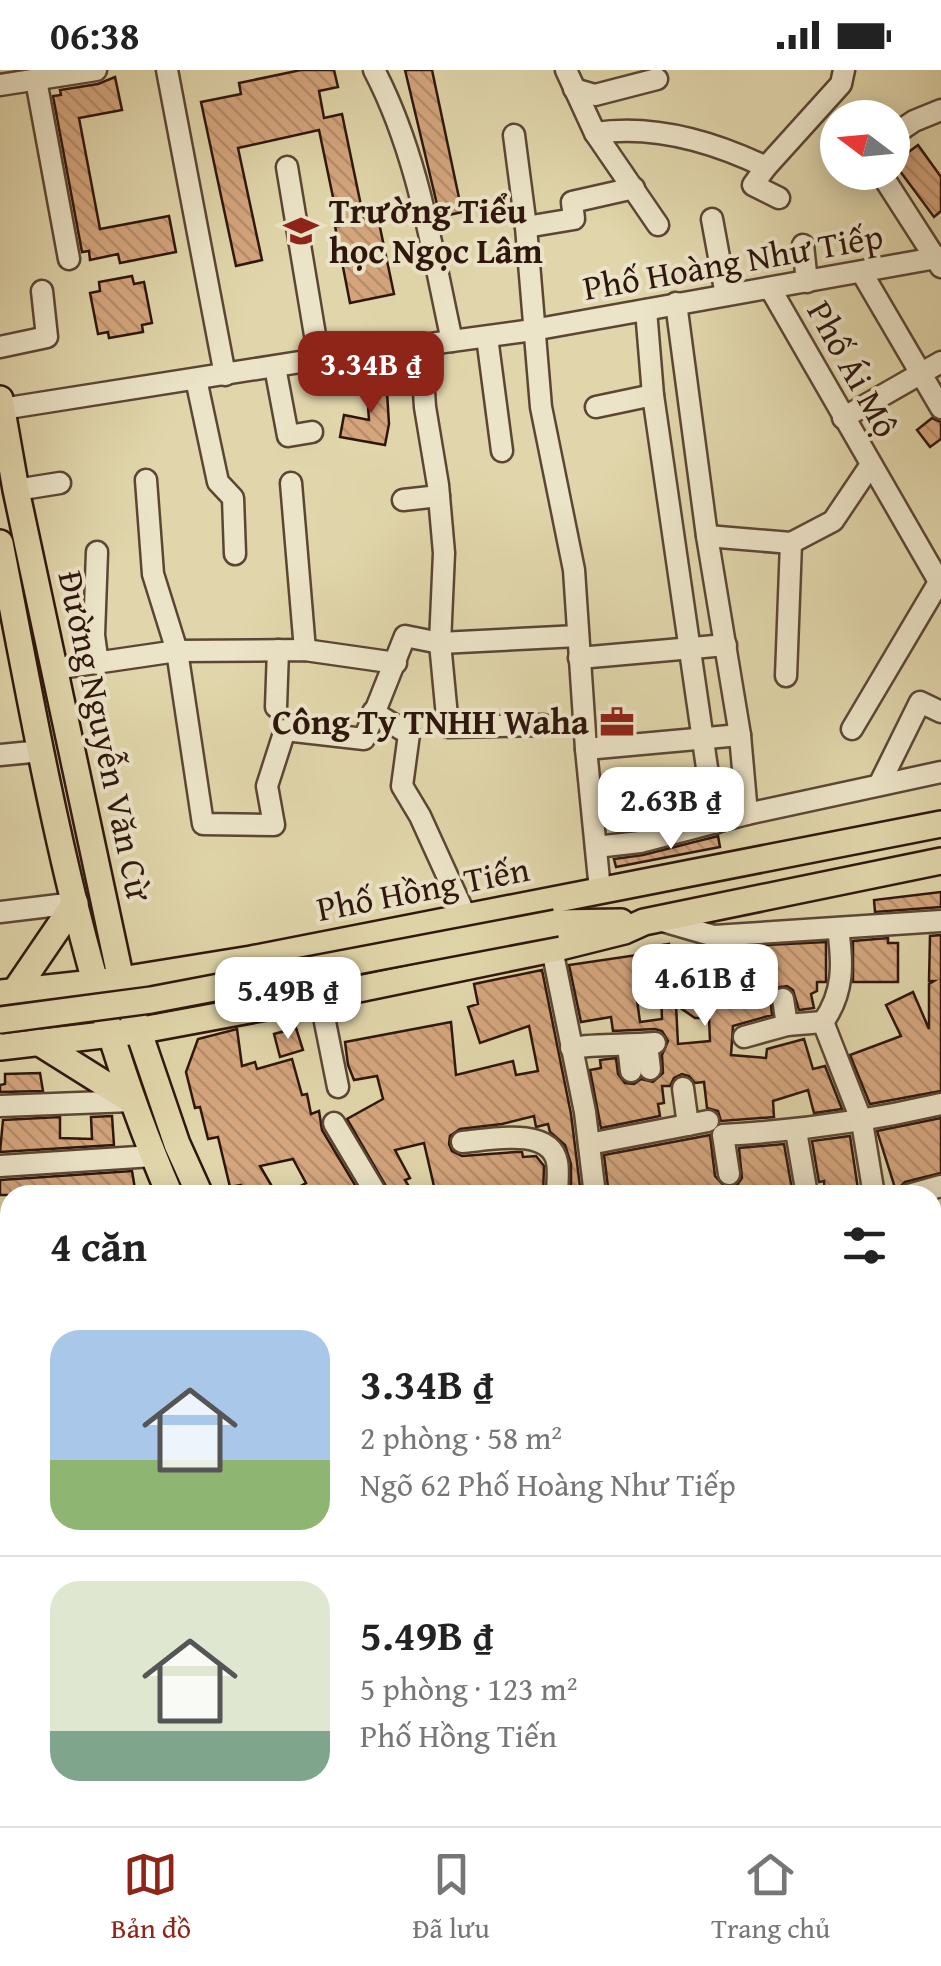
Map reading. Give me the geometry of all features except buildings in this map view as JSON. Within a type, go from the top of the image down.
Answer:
[{"type":"main road","name":"Đường Nguyễn Văn Cừ","points":[[1,404],[16,490],[122,980],[177,1144],[195,1185]]},
{"type":"main road","name":"Đường Nguyễn Văn Cừ","points":[[1,551],[94,982],[132,1101],[166,1185]]},
{"type":"main road","name":"Phố Hồng Tiến","points":[[8,992],[122,980],[250,959],[941,824]]},
{"type":"main road","points":[[0,1047],[137,1031],[320,997],[552,949],[652,921],[941,861]]},
{"type":"main road","points":[[556,922],[637,883]]},
{"type":"main road","points":[[8,992],[76,904]]},
{"type":"main road","points":[[0,1020],[151,1000],[556,922],[652,921]]},
{"type":"main road","points":[[38,1042],[132,1101]]},
{"type":"street","points":[[0,85],[96,70]]},
{"type":"street","points":[[168,70],[225,375]]},
{"type":"street","points":[[374,70],[392,103],[418,182],[452,342]]},
{"type":"street","points":[[778,198],[752,185],[841,84],[844,70]]},
{"type":"street","points":[[570,80],[595,96],[657,79]]},
{"type":"street","points":[[36,80],[69,258]]},
{"type":"street","points":[[570,80],[596,134],[658,224]]},
{"type":"street","points":[[910,129],[938,117]]},
{"type":"street","points":[[596,134],[617,130],[704,140],[766,167]]},
{"type":"street","points":[[514,134],[541,407],[574,570],[578,658],[600,890]]},
{"type":"street","points":[[287,167],[319,359]]},
{"type":"street","points":[[526,227],[574,219],[572,202],[634,188]]},
{"type":"street","points":[[892,190],[938,261]]},
{"type":"street","points":[[712,219],[726,295]]},
{"type":"street","points":[[803,245],[808,282]]},
{"type":"street","name":"Phố Hoàng Như Tiếp","points":[[1,404],[533,330],[938,261]]},
{"type":"street","points":[[862,273],[941,408]]},
{"type":"street","name":"Phố Ái Mộ","points":[[770,288],[870,466],[938,575]]},
{"type":"street","points":[[0,347],[47,337],[42,291]]},
{"type":"street","points":[[676,303],[707,536],[740,735],[747,814]]},
{"type":"street","points":[[646,310],[653,394],[714,824]]},
{"type":"street","points":[[487,337],[502,451]]},
{"type":"street","points":[[420,346],[444,553],[440,643],[448,727],[543,725]]},
{"type":"street","points":[[843,418],[941,362]]},
{"type":"street","points":[[275,366],[288,436],[312,432]]},
{"type":"street","points":[[196,379],[218,482],[232,498],[236,554]]},
{"type":"street","points":[[596,407],[653,394]]},
{"type":"street","points":[[707,536],[791,543],[833,521],[870,466]]},
{"type":"street","points":[[146,480],[152,574],[177,651],[203,824],[274,825],[267,786],[286,730],[364,739],[405,636],[440,643],[578,636]]},
{"type":"street","points":[[16,490],[60,483]]},
{"type":"street","points":[[291,483],[304,650]]},
{"type":"street","points":[[403,500],[439,496]]},
{"type":"street","points":[[786,676],[791,543]]},
{"type":"street","points":[[97,552],[94,636],[98,664]]},
{"type":"street","points":[[852,729],[938,575]]},
{"type":"street","points":[[578,658],[726,645]]},
{"type":"street","points":[[276,707],[278,650]]},
{"type":"street","points":[[54,669],[177,651],[304,650],[396,664]]},
{"type":"street","points":[[879,786],[920,702],[941,712]]},
{"type":"street","points":[[373,712],[409,734],[402,786],[420,816],[466,917]]},
{"type":"street","points":[[586,748],[740,735]]},
{"type":"street","points":[[0,755],[42,750]]},
{"type":"street","points":[[596,846],[640,842],[747,814],[941,772]]},
{"type":"street","points":[[0,912],[76,904]]},
{"type":"street","points":[[652,921],[714,936],[941,921]]},
{"type":"street","points":[[744,1037],[823,1022],[842,980],[838,929]]},
{"type":"street","points":[[552,949],[594,1185]]},
{"type":"street","points":[[320,997],[338,1087]]},
{"type":"street","points":[[784,999],[784,1032]]},
{"type":"street","points":[[823,1022],[862,1122],[872,1185]]},
{"type":"street","points":[[571,1048],[603,1042],[644,1044],[641,1070]]},
{"type":"street","points":[[590,1153],[698,1123],[682,1088]]},
{"type":"street","points":[[0,1106],[132,1101]]},
{"type":"street","points":[[729,1174],[724,1135],[862,1122],[941,1104]]},
{"type":"street","points":[[334,1123],[371,1185]]},
{"type":"street","points":[[796,1131],[806,1185]]},
{"type":"street","points":[[462,1142],[528,1137],[552,1151],[557,1160],[557,1185]]},
{"type":"street","points":[[0,1166],[153,1156]]},
{"type":"place","name":"Trường Tiểu học Ngọc Lâm","points":[[301,231]]},
{"type":"place","name":"Công Ty TNHH Waha","points":[[617,722]]}]
